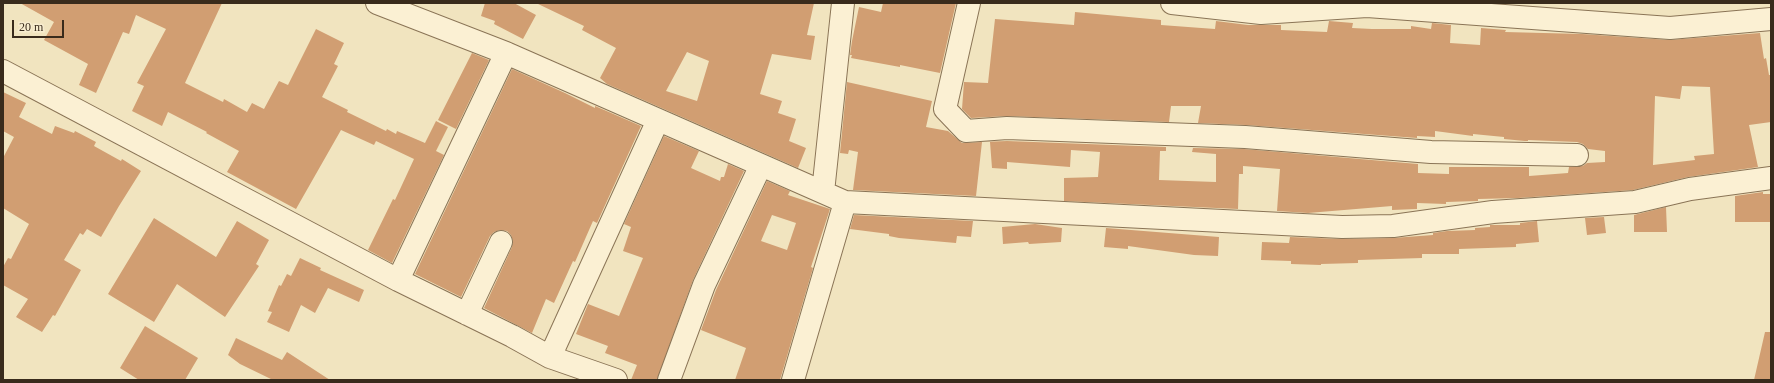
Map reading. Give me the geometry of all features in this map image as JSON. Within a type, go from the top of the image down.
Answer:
[{"type":"street","points":[[377,3],[506,53],[845,202],[1342,227],[1393,226],[1494,212],[1635,202],[1690,189],[1771,178]]},
{"type":"street","points":[[822,192],[843,3]]},
{"type":"street","points":[[969,3],[945,109],[966,131],[1007,128],[1245,137],[1431,152],[1577,155]]},
{"type":"street","points":[[1172,3],[1253,7],[1261,13],[1367,6],[1670,28],[1771,19]]},
{"type":"street","points":[[398,280],[506,53]]},
{"type":"street","points":[[3,71],[398,280],[512,336],[550,357],[616,380]]},
{"type":"street","points":[[550,357],[658,120]]},
{"type":"street","points":[[669,380],[704,285],[761,165]]},
{"type":"street","points":[[793,380],[845,202]]},
{"type":"street","points":[[467,314],[502,242]]},
{"type":"building","points":[[20,3],[222,3],[185,83],[223,102],[224,99],[247,112],[252,103],[264,109],[279,81],[288,85],[316,29],[344,43],[334,64],[338,66],[322,97],[348,110],[347,112],[386,131],[387,129],[396,134],[397,131],[425,143],[436,121],[448,127],[436,151],[444,155],[392,263],[368,250],[393,199],[395,200],[414,159],[376,141],[374,145],[341,130],[296,209],[227,172],[239,151],[206,133],[207,132],[168,112],[162,126],[132,111],[144,86],[137,83],[166,29],[136,15],[129,34],[123,32],[96,93],[79,85],[88,64],[44,40],[54,22]]},
{"type":"building","points":[[485,3],[514,3],[536,15],[523,39],[494,24],[495,21],[481,16]]},
{"type":"building","points":[[536,3],[814,3],[807,35],[815,36],[811,60],[772,54],[760,94],[782,101],[778,113],[796,119],[789,141],[806,148],[798,168],[607,84],[600,78],[616,48],[582,30],[584,26]],"holes":[[[687,52],[709,61],[697,101],[666,91]]]},
{"type":"building","points":[[883,3],[956,3],[940,73],[900,65],[900,67],[851,58],[852,41],[859,7],[881,12]]},
{"type":"building","points":[[1075,12],[1161,20],[1161,25],[1215,29],[1216,21],[1248,25],[1281,25],[1281,30],[1327,32],[1329,21],[1353,23],[1352,28],[1372,29],[1411,29],[1411,26],[1431,29],[1432,23],[1451,25],[1450,43],[1480,45],[1481,28],[1506,30],[1505,32],[1582,34],[1669,40],[1760,33],[1764,59],[1766,58],[1769,75],[1771,75],[1771,122],[1749,125],[1758,167],[1688,177],[1633,190],[1518,198],[1478,199],[1478,201],[1446,202],[1446,204],[1417,203],[1417,209],[1392,210],[1392,206],[1308,213],[1277,211],[1280,169],[1243,166],[1243,174],[1239,174],[1238,209],[1064,201],[1064,178],[1098,177],[1100,152],[1071,150],[1070,167],[1007,162],[1007,169],[992,168],[990,142],[982,142],[1007,141],[1166,147],[1166,151],[1160,151],[1159,180],[1216,182],[1216,154],[1192,152],[1193,148],[1244,149],[1418,164],[1418,173],[1449,174],[1449,167],[1529,167],[1529,176],[1568,173],[1569,167],[1583,166],[1587,163],[1605,162],[1605,151],[1588,149],[1583,144],[1577,142],[1525,141],[1504,139],[1504,137],[1473,134],[1473,136],[1435,131],[1435,137],[1417,136],[1417,138],[1246,125],[1198,123],[1201,106],[1171,106],[1169,122],[1007,116],[971,118],[962,109],[964,82],[988,83],[995,19],[1074,25]],"holes":[[[1682,86],[1710,87],[1714,154],[1694,156],[1695,160],[1653,165],[1655,96],[1680,99]]]},
{"type":"building","points":[[472,53],[489,60],[456,129],[438,120]]},
{"type":"building","points":[[512,69],[595,108],[595,106],[641,126],[597,223],[593,221],[575,262],[573,261],[554,303],[546,299],[532,333],[484,308],[512,247],[513,241],[511,235],[507,231],[500,230],[494,232],[490,236],[461,297],[415,274]]},
{"type":"building","points":[[847,82],[932,101],[926,127],[948,131],[962,143],[982,142],[976,196],[853,190],[858,152],[849,150],[848,154],[840,153]]},
{"type":"building","points":[[3,92],[26,103],[19,117],[52,134],[55,126],[74,133],[75,131],[96,142],[94,146],[121,161],[122,159],[141,171],[101,237],[87,229],[83,235],[80,233],[64,260],[81,270],[55,316],[53,315],[42,332],[16,317],[28,299],[3,285],[3,267],[8,258],[11,259],[29,224],[3,208],[3,158],[14,137],[3,131]]},
{"type":"building","points":[[664,136],[699,151],[691,168],[720,181],[721,177],[724,177],[728,164],[744,171],[693,280],[657,380],[631,380],[637,365],[605,353],[608,346],[576,334],[588,304],[619,316],[643,258],[623,251],[631,227],[624,224]]},
{"type":"building","points":[[767,181],[790,191],[788,195],[830,209],[811,267],[813,268],[780,380],[735,380],[746,348],[701,330],[716,290]],"holes":[[[772,215],[796,223],[787,250],[761,241]]]},
{"type":"building","points":[[1763,192],[1763,194],[1771,194],[1771,222],[1735,222],[1735,196]]},
{"type":"building","points":[[1666,207],[1667,232],[1634,232],[1634,215]]},
{"type":"building","points":[[854,215],[973,221],[971,237],[957,236],[956,243],[899,238],[889,236],[889,234],[850,229]]},
{"type":"building","points":[[1604,217],[1606,233],[1587,235],[1585,218]]},
{"type":"building","points":[[154,218],[216,257],[237,221],[269,240],[256,264],[259,266],[225,317],[177,284],[154,322],[108,294]]},
{"type":"building","points":[[1537,221],[1539,242],[1516,244],[1516,247],[1459,249],[1459,254],[1422,254],[1422,258],[1358,260],[1358,263],[1321,265],[1291,264],[1291,261],[1261,260],[1262,242],[1289,243],[1290,237],[1341,239],[1393,238],[1433,235],[1433,233],[1447,231],[1475,230],[1475,228],[1490,227],[1490,225],[1520,225],[1520,223]]},
{"type":"building","points":[[1035,224],[1062,228],[1061,242],[1003,244],[1002,227]]},
{"type":"building","points":[[1106,228],[1219,237],[1218,256],[1194,255],[1128,246],[1128,249],[1104,247]]},
{"type":"building","points":[[300,258],[321,268],[320,270],[364,290],[359,302],[328,288],[315,313],[301,305],[289,332],[267,322],[272,312],[268,311],[279,285],[281,286],[287,274],[291,276]]},
{"type":"building","points":[[145,326],[198,358],[185,380],[139,380],[120,368]]},
{"type":"building","points":[[1765,332],[1771,332],[1771,380],[1754,380]]},
{"type":"building","points":[[236,338],[282,360],[287,352],[330,380],[273,380],[240,364],[228,355]]}]
